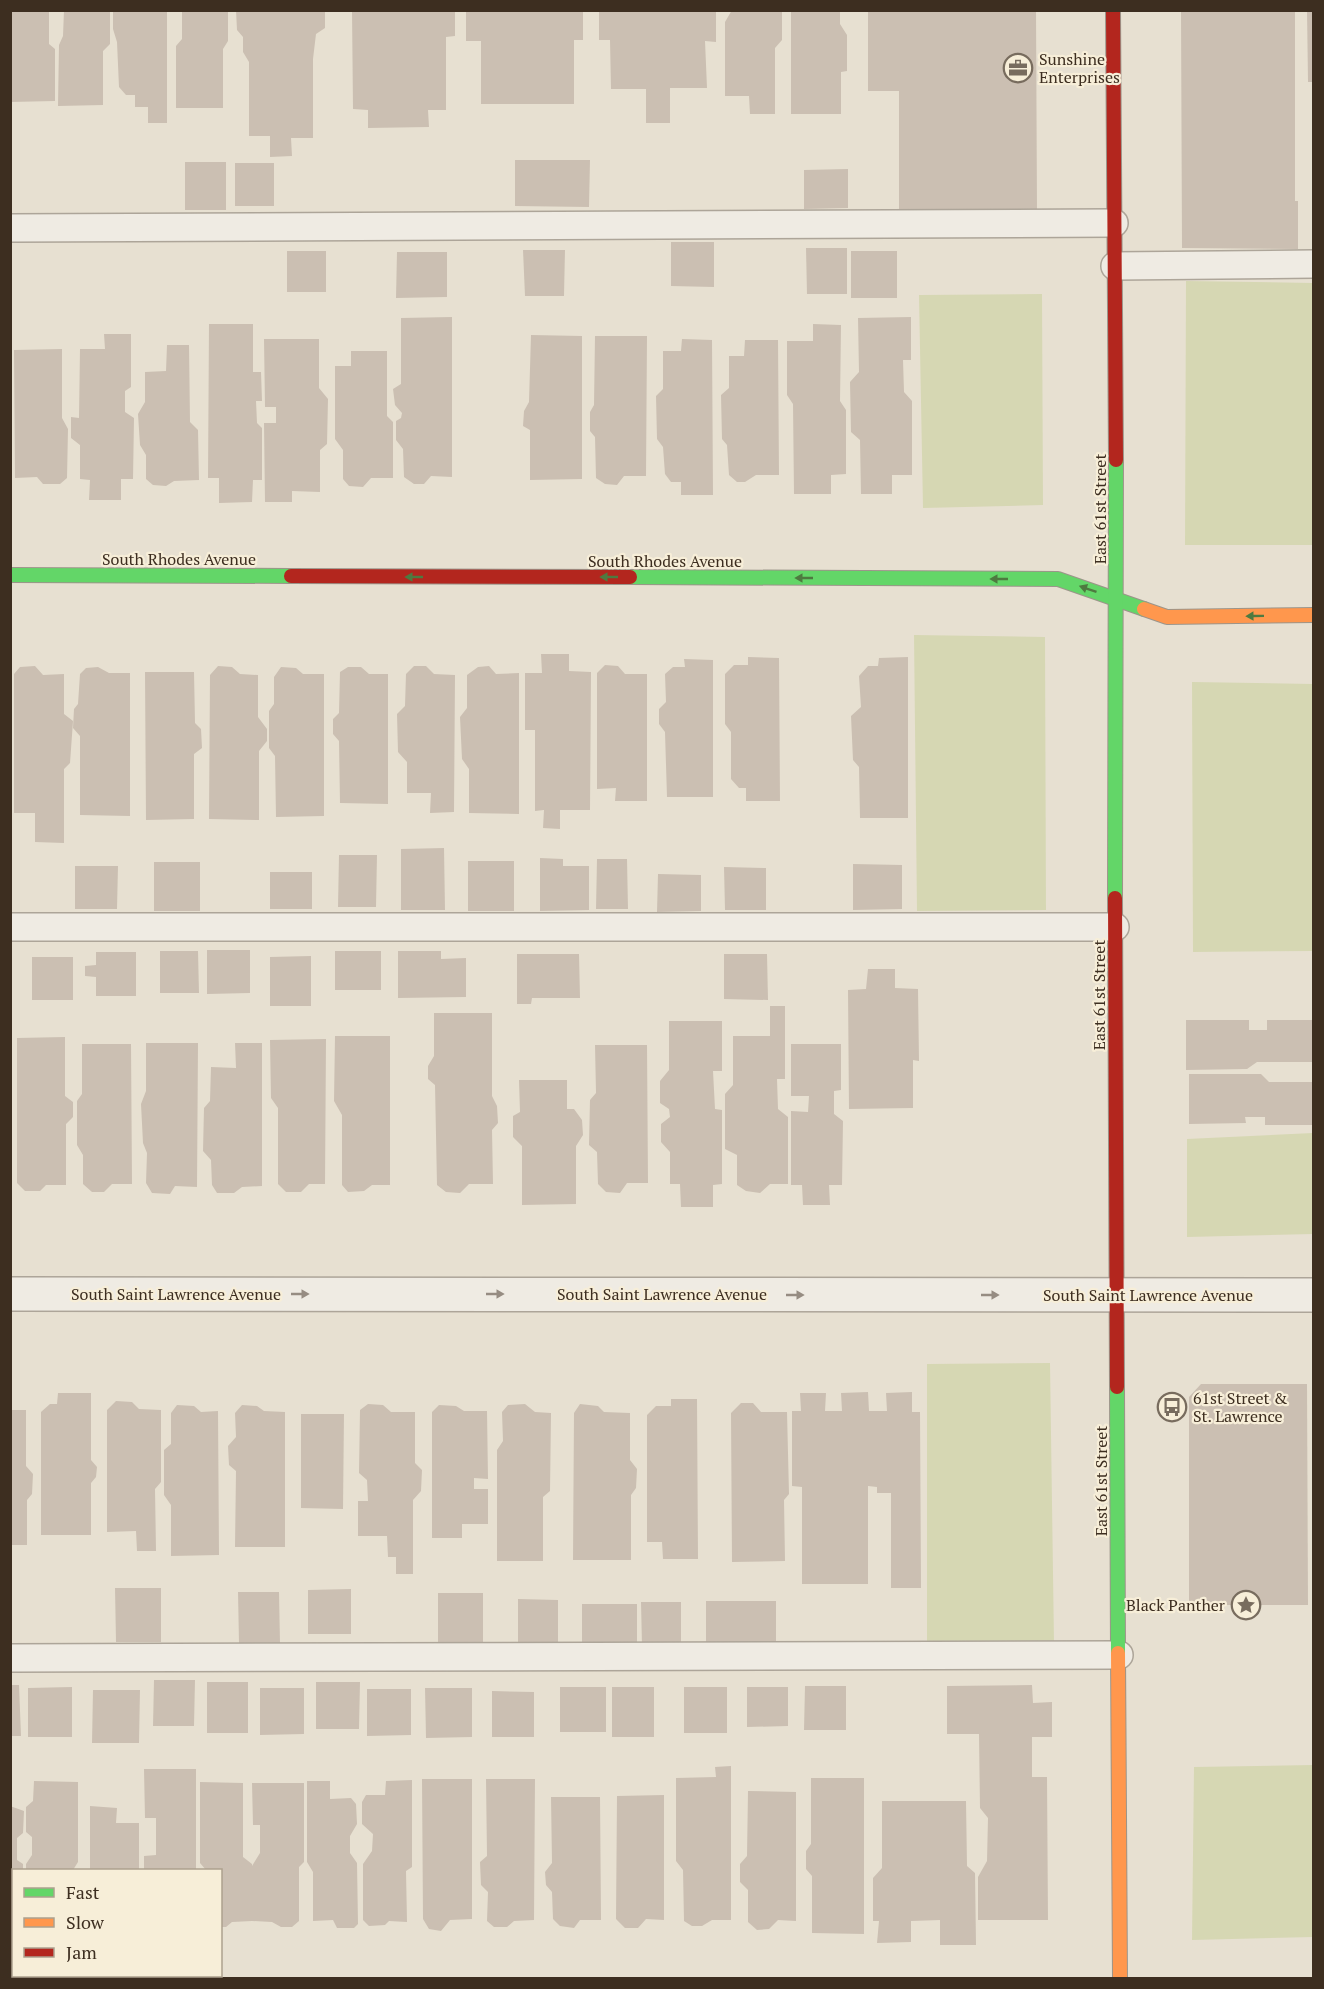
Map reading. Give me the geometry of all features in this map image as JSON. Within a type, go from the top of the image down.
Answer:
[{"type":"street","name":"East 61st Street","points":[[1113,10],[1117,600],[1115,927],[1120,1978]]},
{"type":"street","name":"South Rhodes Avenue","points":[[10,575],[1058,579],[1167,617],[1314,615]]},
{"type":"street","name":"South Saint Lawrence Avenue","points":[[10,1294],[1314,1295]]},
{"type":"lane","points":[[10,228],[1114,223]]},
{"type":"lane","points":[[1115,266],[1314,264]]},
{"type":"lane","points":[[10,927],[1115,927]]},
{"type":"lane","points":[[10,1658],[1119,1655]]},
{"type":"green space","points":[[1186,281],[1313,283],[1313,545],[1185,545]]},
{"type":"green space","points":[[1042,294],[1043,505],[923,508],[919,295]]},
{"type":"green space","points":[[914,635],[1045,637],[1046,910],[917,911]]},
{"type":"green space","points":[[1192,682],[1313,684],[1313,951],[1193,952]]},
{"type":"green space","points":[[1313,1133],[1313,1234],[1187,1237],[1187,1139]]},
{"type":"green space","points":[[1050,1363],[1054,1642],[927,1644],[927,1364]]},
{"type":"green space","points":[[1313,1765],[1313,1937],[1192,1940],[1194,1767]]},
{"type":"building","points":[[10,10],[49,10],[49,44],[55,49],[55,101],[10,102]]},
{"type":"building","points":[[64,10],[110,10],[110,44],[103,51],[103,105],[58,106],[59,45],[63,36]]},
{"type":"building","points":[[113,10],[167,10],[167,123],[148,123],[148,107],[135,107],[135,95],[126,95],[119,87]]},
{"type":"building","points":[[182,10],[228,10],[228,41],[223,49],[223,108],[176,108],[176,46],[182,39]]},
{"type":"building","points":[[236,10],[325,10],[325,28],[316,34],[313,59],[313,138],[291,138],[292,156],[270,157],[270,136],[249,136],[249,62],[243,52],[243,37],[237,30]]},
{"type":"building","points":[[352,10],[455,10],[455,36],[446,37],[446,110],[428,110],[429,127],[368,128],[368,110],[353,109]]},
{"type":"building","points":[[466,10],[583,10],[583,40],[574,40],[574,104],[481,104],[481,41],[466,41]]},
{"type":"building","points":[[599,10],[716,10],[716,42],[705,41],[707,88],[670,88],[670,123],[646,123],[646,89],[611,89],[610,40],[599,40]]},
{"type":"building","points":[[732,10],[782,10],[782,40],[775,48],[775,114],[750,114],[749,96],[725,96],[725,22]]},
{"type":"building","points":[[791,10],[840,10],[840,24],[847,35],[847,71],[841,72],[841,114],[791,114]]},
{"type":"building","points":[[868,10],[1036,10],[1037,211],[899,212],[899,91],[868,91]]},
{"type":"building","points":[[1181,10],[1295,10],[1295,201],[1298,201],[1298,249],[1182,248]]},
{"type":"building","points":[[1307,10],[1314,10],[1314,82],[1308,82]]},
{"type":"building","points":[[515,160],[590,160],[589,207],[515,206]]},
{"type":"building","points":[[185,162],[226,162],[226,210],[185,210]]},
{"type":"building","points":[[235,163],[274,163],[274,206],[235,206]]},
{"type":"building","points":[[848,169],[848,208],[804,209],[804,170]]},
{"type":"building","points":[[671,242],[714,242],[714,287],[671,286]]},
{"type":"building","points":[[806,248],[847,248],[847,294],[807,294]]},
{"type":"building","points":[[523,250],[565,250],[564,296],[525,296]]},
{"type":"building","points":[[287,251],[326,251],[326,292],[287,292]]},
{"type":"building","points":[[851,251],[897,251],[897,298],[851,298]]},
{"type":"building","points":[[397,252],[447,252],[447,297],[396,298]]},
{"type":"building","points":[[452,317],[452,477],[431,476],[424,484],[414,484],[404,477],[403,449],[396,440],[396,421],[401,418],[402,413],[395,405],[393,389],[401,384],[401,318]]},
{"type":"building","points":[[911,317],[911,360],[903,360],[904,392],[912,401],[912,475],[892,475],[892,494],[861,494],[860,440],[851,432],[850,382],[859,372],[858,318]]},
{"type":"building","points":[[209,324],[253,324],[253,372],[261,372],[262,401],[256,401],[257,423],[262,428],[262,480],[253,480],[252,502],[219,503],[219,478],[208,478]]},
{"type":"building","points":[[813,324],[841,325],[840,401],[846,410],[846,474],[831,475],[831,494],[794,494],[793,404],[787,395],[787,341],[813,341]]},
{"type":"building","points":[[104,334],[131,334],[131,387],[125,391],[125,412],[134,418],[133,479],[121,479],[121,500],[89,500],[90,480],[80,479],[80,445],[71,438],[71,417],[79,418],[80,349],[105,349]]},
{"type":"building","points":[[531,335],[582,336],[582,479],[530,480],[530,430],[523,426],[524,411],[529,402]]},
{"type":"building","points":[[595,336],[647,336],[646,476],[624,476],[617,485],[605,484],[596,478],[595,437],[590,431],[590,412],[594,405]]},
{"type":"building","points":[[264,339],[319,339],[319,388],[328,399],[327,444],[320,450],[320,492],[292,491],[292,502],[265,502],[264,423],[276,423],[276,407],[265,407]]},
{"type":"building","points":[[682,339],[712,340],[713,495],[681,495],[681,482],[671,482],[665,474],[663,447],[657,439],[656,396],[663,389],[663,351],[681,351]]},
{"type":"building","points":[[745,340],[778,340],[779,475],[756,475],[745,482],[737,482],[729,475],[727,445],[722,439],[721,395],[729,388],[729,356],[744,356]]},
{"type":"building","points":[[167,345],[189,345],[190,422],[198,430],[199,480],[174,481],[166,486],[153,485],[146,479],[146,455],[140,445],[138,414],[145,402],[145,372],[166,371]]},
{"type":"building","points":[[62,349],[62,418],[68,429],[67,478],[60,484],[43,484],[37,477],[15,478],[14,350]]},
{"type":"building","points":[[351,351],[387,351],[387,416],[393,422],[393,478],[371,478],[363,487],[349,486],[343,479],[343,450],[335,439],[335,366],[351,366]]},
{"type":"building","points":[[541,654],[569,654],[569,671],[591,672],[590,810],[560,810],[560,829],[543,828],[544,810],[535,811],[535,730],[525,730],[525,673],[542,673]]},
{"type":"building","points":[[748,657],[779,658],[780,801],[746,801],[746,788],[739,788],[731,779],[731,732],[725,724],[725,674],[734,665],[748,665]]},
{"type":"building","points":[[908,657],[908,818],[860,818],[859,767],[853,760],[851,716],[861,707],[859,676],[868,666],[878,666],[879,658]]},
{"type":"building","points":[[684,659],[713,660],[713,797],[667,797],[665,732],[659,724],[659,709],[666,702],[665,674],[673,667],[685,667]]},
{"type":"building","points":[[605,665],[618,666],[625,674],[647,674],[647,801],[615,801],[616,788],[597,789],[597,673]]},
{"type":"building","points":[[35,666],[43,675],[64,674],[64,714],[73,721],[70,763],[64,769],[64,843],[35,842],[35,813],[14,813],[14,674],[20,667]]},
{"type":"building","points":[[218,666],[232,667],[240,674],[258,675],[258,717],[267,729],[267,741],[259,751],[259,820],[209,819],[210,675]]},
{"type":"building","points":[[414,666],[426,666],[434,674],[455,675],[454,812],[430,813],[431,793],[407,793],[407,762],[398,752],[397,714],[405,706],[406,674]]},
{"type":"building","points":[[489,666],[496,674],[519,673],[519,814],[469,813],[469,769],[462,759],[460,717],[467,708],[467,675],[478,667]]},
{"type":"building","points":[[98,667],[109,673],[130,673],[130,816],[80,815],[80,736],[73,728],[74,709],[78,704],[80,674],[86,668]]},
{"type":"building","points":[[281,667],[296,668],[303,674],[324,674],[324,816],[276,817],[275,756],[269,748],[269,711],[274,704],[274,677]]},
{"type":"building","points":[[348,667],[361,667],[369,674],[388,674],[388,804],[340,803],[339,741],[333,734],[333,719],[339,713],[340,672]]},
{"type":"building","points":[[145,672],[194,672],[195,723],[201,729],[202,748],[194,754],[194,819],[146,820]]},
{"type":"building","points":[[444,848],[445,910],[401,910],[401,849]]},
{"type":"building","points":[[339,855],[377,855],[376,907],[338,907]]},
{"type":"building","points":[[540,858],[563,859],[563,866],[589,866],[589,910],[540,911]]},
{"type":"building","points":[[597,859],[627,859],[628,909],[596,909]]},
{"type":"building","points":[[468,861],[514,861],[514,911],[468,911]]},
{"type":"building","points":[[154,862],[200,862],[200,911],[154,911]]},
{"type":"building","points":[[853,864],[902,865],[902,909],[853,910]]},
{"type":"building","points":[[75,866],[118,866],[117,909],[75,909]]},
{"type":"building","points":[[724,867],[766,868],[766,910],[725,910]]},
{"type":"building","points":[[270,872],[312,872],[312,909],[270,909]]},
{"type":"building","points":[[658,874],[701,875],[701,911],[657,912]]},
{"type":"building","points":[[207,950],[250,950],[250,993],[207,994]]},
{"type":"building","points":[[160,951],[198,951],[199,993],[160,993]]},
{"type":"building","points":[[335,951],[381,951],[381,990],[335,990]]},
{"type":"building","points":[[398,951],[441,951],[441,959],[466,958],[466,997],[398,998]]},
{"type":"building","points":[[96,952],[136,952],[136,996],[96,996],[96,977],[85,976],[85,966],[96,965]]},
{"type":"building","points":[[517,954],[579,954],[580,998],[532,998],[531,1004],[517,1004]]},
{"type":"building","points":[[724,954],[767,954],[768,1000],[724,999]]},
{"type":"building","points":[[311,956],[311,1006],[270,1006],[270,957]]},
{"type":"building","points":[[32,957],[73,957],[73,1000],[32,1000]]},
{"type":"building","points":[[868,969],[895,969],[895,988],[918,989],[919,1061],[913,1060],[913,1108],[849,1109],[848,990],[866,989]]},
{"type":"building","points":[[770,1006],[785,1006],[785,1079],[777,1079],[778,1109],[788,1117],[788,1184],[770,1184],[760,1193],[746,1191],[737,1185],[737,1155],[725,1149],[725,1094],[733,1085],[733,1036],[770,1036]]},
{"type":"building","points":[[434,1013],[492,1013],[492,1096],[497,1106],[498,1123],[492,1130],[493,1184],[469,1184],[460,1193],[446,1192],[437,1185],[435,1085],[428,1079],[428,1066],[434,1056]]},
{"type":"building","points":[[1186,1020],[1249,1020],[1249,1030],[1267,1030],[1267,1020],[1314,1020],[1314,1062],[1257,1062],[1247,1069],[1186,1070]]},
{"type":"building","points":[[669,1021],[722,1021],[722,1071],[713,1071],[715,1109],[722,1110],[722,1184],[713,1185],[713,1207],[681,1207],[680,1184],[670,1184],[670,1152],[661,1142],[661,1124],[670,1117],[669,1109],[660,1103],[660,1081],[669,1070]]},
{"type":"building","points":[[335,1036],[390,1036],[390,1185],[372,1185],[364,1191],[348,1192],[342,1185],[342,1115],[334,1101]]},
{"type":"building","points":[[65,1037],[65,1096],[73,1102],[73,1117],[66,1124],[66,1185],[46,1185],[40,1191],[25,1191],[17,1183],[17,1038]]},
{"type":"building","points":[[326,1039],[325,1184],[309,1184],[301,1192],[286,1192],[278,1184],[278,1108],[271,1098],[270,1040]]},
{"type":"building","points":[[146,1043],[198,1043],[197,1187],[175,1186],[170,1194],[152,1193],[146,1183],[147,1153],[143,1143],[141,1104],[146,1091]]},
{"type":"building","points":[[235,1043],[262,1043],[262,1186],[242,1187],[234,1193],[217,1193],[212,1185],[211,1160],[203,1151],[204,1108],[210,1101],[211,1067],[236,1068]]},
{"type":"building","points":[[82,1044],[131,1044],[132,1184],[112,1184],[104,1192],[92,1192],[83,1184],[83,1155],[77,1145],[77,1101],[82,1094]]},
{"type":"building","points":[[791,1044],[841,1044],[841,1090],[834,1091],[834,1114],[843,1121],[842,1185],[829,1185],[830,1205],[803,1205],[802,1185],[791,1185],[791,1111],[808,1112],[809,1096],[791,1096]]},
{"type":"building","points":[[595,1045],[647,1045],[648,1183],[627,1183],[620,1193],[606,1192],[598,1184],[597,1152],[589,1145],[590,1100],[596,1093]]},
{"type":"building","points":[[1189,1074],[1261,1074],[1269,1082],[1314,1082],[1314,1125],[1265,1125],[1265,1117],[1245,1117],[1246,1123],[1189,1124]]},
{"type":"building","points":[[519,1080],[567,1080],[567,1109],[574,1109],[582,1120],[583,1135],[576,1146],[576,1204],[522,1205],[522,1146],[513,1137],[513,1116],[520,1112]]},
{"type":"building","points":[[1201,1384],[1307,1384],[1308,1605],[1189,1605],[1189,1397]]},
{"type":"building","points":[[868,1392],[869,1411],[887,1411],[886,1393],[912,1392],[912,1412],[920,1412],[921,1588],[891,1588],[891,1493],[877,1493],[877,1487],[868,1486],[868,1584],[802,1584],[802,1487],[792,1486],[792,1411],[801,1411],[800,1393],[826,1393],[825,1411],[842,1411],[841,1393]]},
{"type":"building","points":[[58,1393],[91,1393],[91,1460],[97,1467],[96,1477],[91,1483],[91,1535],[41,1535],[41,1412],[50,1404],[57,1404]]},
{"type":"building","points":[[671,1399],[697,1399],[698,1559],[663,1559],[662,1542],[647,1542],[647,1415],[656,1406],[671,1406]]},
{"type":"building","points":[[116,1401],[132,1402],[139,1409],[161,1410],[161,1482],[155,1489],[156,1551],[137,1551],[136,1531],[107,1532],[107,1410]]},
{"type":"building","points":[[741,1403],[753,1403],[761,1412],[787,1412],[789,1494],[784,1500],[785,1561],[732,1562],[731,1413]]},
{"type":"building","points":[[368,1404],[383,1405],[391,1412],[415,1412],[415,1463],[422,1470],[421,1491],[413,1500],[413,1574],[396,1574],[396,1557],[388,1557],[387,1536],[358,1536],[358,1501],[368,1501],[367,1480],[359,1473],[360,1410]]},
{"type":"building","points":[[525,1404],[535,1412],[551,1413],[550,1491],[543,1497],[543,1561],[497,1561],[497,1450],[503,1441],[502,1412],[508,1405]]},
{"type":"building","points":[[580,1404],[598,1406],[604,1412],[630,1413],[630,1460],[637,1469],[636,1488],[631,1495],[631,1560],[573,1560],[574,1413]]},
{"type":"building","points":[[177,1405],[194,1406],[201,1412],[218,1411],[219,1555],[171,1556],[171,1505],[164,1495],[164,1450],[171,1444],[171,1413]]},
{"type":"building","points":[[242,1405],[257,1406],[264,1411],[285,1412],[285,1547],[235,1547],[236,1471],[229,1465],[228,1446],[236,1437],[235,1413]]},
{"type":"building","points":[[439,1405],[456,1406],[464,1411],[487,1411],[488,1479],[474,1478],[474,1489],[488,1489],[488,1524],[462,1524],[462,1538],[432,1538],[432,1412]]},
{"type":"building","points":[[10,1410],[26,1410],[26,1466],[33,1474],[32,1494],[27,1500],[27,1545],[10,1545]]},
{"type":"building","points":[[301,1414],[344,1414],[343,1509],[301,1508]]},
{"type":"building","points":[[115,1588],[161,1588],[161,1642],[116,1642]]},
{"type":"building","points":[[351,1589],[351,1634],[308,1634],[308,1590]]},
{"type":"building","points":[[238,1592],[279,1592],[280,1643],[239,1643]]},
{"type":"building","points":[[438,1593],[483,1593],[483,1644],[438,1644]]},
{"type":"building","points":[[518,1599],[558,1600],[558,1643],[518,1642]]},
{"type":"building","points":[[706,1601],[776,1601],[776,1644],[706,1645]]},
{"type":"building","points":[[641,1602],[681,1602],[681,1646],[642,1646]]},
{"type":"building","points":[[582,1604],[637,1604],[637,1643],[582,1643]]},
{"type":"building","points":[[154,1680],[195,1680],[194,1726],[153,1726]]},
{"type":"building","points":[[207,1682],[248,1682],[248,1733],[207,1733]]},
{"type":"building","points":[[316,1682],[360,1682],[359,1729],[316,1729]]},
{"type":"building","points":[[10,1685],[19,1685],[21,1736],[10,1736]]},
{"type":"building","points":[[1032,1685],[1033,1703],[1052,1702],[1052,1737],[1032,1737],[1032,1777],[1047,1777],[1048,1920],[978,1920],[978,1877],[987,1861],[988,1818],[980,1808],[979,1734],[947,1734],[947,1686]]},
{"type":"building","points":[[805,1686],[846,1686],[846,1730],[804,1730]]},
{"type":"building","points":[[72,1687],[72,1737],[28,1737],[28,1688]]},
{"type":"building","points":[[560,1687],[606,1687],[606,1732],[560,1732]]},
{"type":"building","points":[[612,1687],[654,1687],[654,1737],[612,1737]]},
{"type":"building","points":[[684,1687],[727,1687],[727,1733],[684,1733]]},
{"type":"building","points":[[747,1687],[788,1687],[788,1726],[747,1727]]},
{"type":"building","points":[[260,1688],[304,1688],[304,1734],[260,1735]]},
{"type":"building","points":[[425,1688],[472,1688],[472,1737],[426,1738]]},
{"type":"building","points":[[367,1689],[411,1689],[411,1735],[367,1736]]},
{"type":"building","points":[[93,1690],[140,1690],[139,1743],[92,1743]]},
{"type":"building","points":[[492,1691],[534,1692],[534,1737],[492,1737]]},
{"type":"building","points":[[731,1766],[731,1920],[712,1920],[702,1926],[692,1926],[684,1921],[683,1870],[676,1861],[676,1778],[716,1777],[715,1767]]},
{"type":"building","points":[[144,1769],[196,1769],[196,1869],[144,1869],[144,1856],[156,1855],[156,1818],[145,1818]]},
{"type":"building","points":[[811,1778],[864,1778],[864,1934],[812,1933],[812,1876],[806,1869],[806,1851],[811,1844]]},
{"type":"building","points":[[422,1779],[472,1779],[472,1919],[450,1920],[441,1931],[429,1929],[423,1919]]},
{"type":"building","points":[[486,1779],[535,1779],[534,1920],[514,1921],[507,1927],[494,1927],[487,1921],[488,1892],[481,1885],[480,1862],[487,1856]]},
{"type":"building","points":[[412,1780],[412,1867],[406,1871],[407,1922],[389,1921],[385,1925],[369,1926],[363,1920],[363,1864],[372,1851],[373,1834],[362,1824],[362,1802],[366,1795],[385,1795],[386,1781]]},
{"type":"building","points":[[34,1781],[78,1782],[78,1862],[74,1869],[26,1869],[26,1864],[32,1855],[32,1837],[26,1832],[26,1807],[33,1801]]},
{"type":"building","points":[[307,1781],[330,1781],[330,1799],[351,1798],[356,1804],[357,1824],[350,1836],[350,1853],[357,1863],[358,1924],[354,1928],[337,1928],[333,1920],[313,1921],[313,1872],[307,1862]]},
{"type":"building","points":[[200,1782],[243,1783],[243,1857],[252,1866],[260,1853],[260,1825],[253,1825],[252,1783],[304,1783],[304,1862],[299,1867],[299,1921],[292,1927],[281,1927],[272,1922],[252,1921],[232,1922],[222,1927],[222,1869],[205,1869],[200,1863]]},
{"type":"building","points":[[748,1791],[796,1792],[796,1921],[778,1920],[769,1929],[757,1930],[748,1922],[748,1890],[740,1882],[740,1864],[747,1856]]},
{"type":"building","points":[[664,1795],[664,1920],[646,1919],[638,1928],[625,1928],[616,1919],[617,1796]]},
{"type":"building","points":[[551,1797],[600,1797],[601,1920],[580,1920],[574,1928],[560,1926],[553,1919],[552,1892],[546,1885],[545,1872],[552,1863]]},
{"type":"building","points":[[882,1801],[966,1801],[967,1866],[975,1873],[976,1945],[940,1945],[940,1920],[911,1921],[911,1942],[877,1943],[879,1921],[873,1921],[873,1878],[882,1868]]},
{"type":"building","points":[[10,1806],[24,1811],[23,1833],[17,1838],[17,1860],[23,1864],[23,1869],[12,1869],[12,1924],[10,1924]]},
{"type":"building","points":[[90,1806],[117,1808],[116,1823],[139,1823],[139,1869],[90,1869]]},
{"type":"traffic: fast","points":[[1115,898],[1116,460]]},
{"type":"traffic: fast","points":[[10,575],[291,576]]},
{"type":"traffic: fast","points":[[630,577],[1058,579],[1144,609]]},
{"type":"traffic: fast","points":[[1117,1387],[1118,1653]]},
{"type":"traffic: slow","points":[[1144,609],[1167,617],[1314,615]]},
{"type":"traffic: slow","points":[[1118,1653],[1120,1978]]},
{"type":"traffic: jam","points":[[1113,10],[1116,460]]},
{"type":"traffic: jam","points":[[291,576],[630,577]]},
{"type":"traffic: jam","points":[[1115,898],[1117,1387]]},
{"type":"place","name":"Sunshine Enterprises","points":[[1018,68]]},
{"type":"place","name":"61st Street & St. Lawrence","points":[[1172,1407]]},
{"type":"place","name":"Black Panther","points":[[1246,1605]]}]
